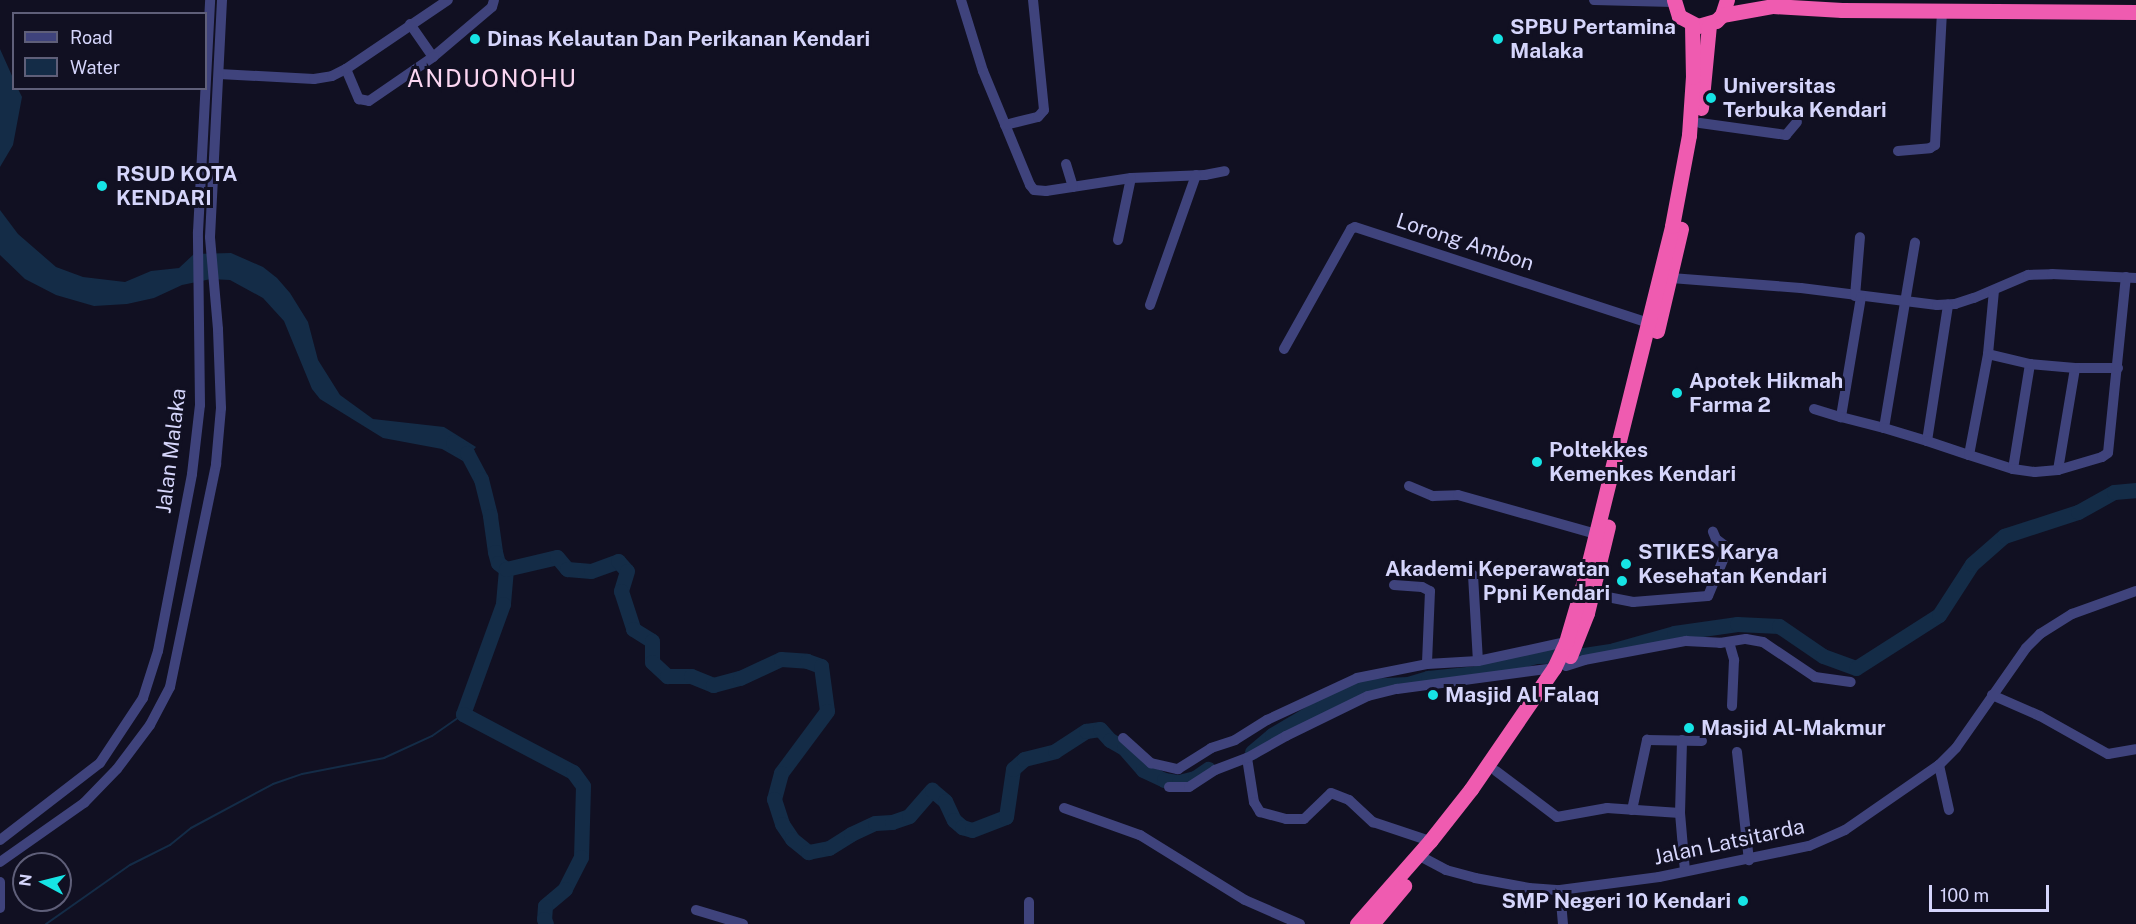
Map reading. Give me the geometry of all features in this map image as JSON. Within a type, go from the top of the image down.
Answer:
[{"type":"highway","points":[[1673,1],[1679,16],[1692,25],[1709,24]]},
{"type":"highway","points":[[1372,924],[1422,858],[1496,771],[1561,665],[1592,594],[1648,323],[1682,200],[1700,123],[1709,24],[1724,7],[1773,6],[1942,11],[2089,6],[2136,12]]},
{"type":"highway","points":[[1570,643],[1596,534],[1616,473],[1671,278],[1689,135],[1692,25]]},
{"type":"highway","points":[[1357,924],[1422,858],[1430,841],[1544,692]]},
{"type":"street","name":"Jalan Malaka","points":[[207,59],[210,0]]},
{"type":"street","name":"Jalan Malaka","points":[[0,862],[84,803],[117,769],[150,725],[170,687],[216,464],[221,408],[218,329],[210,237],[222,0]]},
{"type":"street","points":[[219,74],[314,79],[346,69],[448,0]]},
{"type":"street","points":[[346,69],[359,99],[369,102],[433,57],[492,7],[494,0]]},
{"type":"street","points":[[961,0],[983,71],[1032,188],[1042,192],[1131,178],[1196,176],[1226,171]]},
{"type":"street","points":[[1005,125],[1038,117],[1044,110],[1033,0]]},
{"type":"street","points":[[1594,0],[1673,1]]},
{"type":"street","points":[[1898,151],[1930,148],[1935,145],[1942,11]]},
{"type":"street","points":[[410,24],[433,57]]},
{"type":"street","name":"Jalan Malaka","points":[[0,840],[100,763],[143,698],[158,651],[192,474],[200,405],[198,232],[205,90]]},
{"type":"street","points":[[204,118],[216,119]]},
{"type":"street","points":[[1700,123],[1786,135],[1797,122]]},
{"type":"street","points":[[1066,164],[1073,187]]},
{"type":"street","points":[[1150,305],[1196,176]]},
{"type":"street","points":[[1118,240],[1131,178]]},
{"type":"street","name":"Lorong Ambon","points":[[1284,349],[1351,229],[1355,227],[1648,323]]},
{"type":"street","points":[[1841,417],[1858,296],[1860,237]]},
{"type":"street","points":[[1884,428],[1915,243]]},
{"type":"street","points":[[1671,278],[1801,288],[1905,302],[1948,305],[1994,290],[2028,275],[2131,277],[2108,453],[2102,457],[2058,470],[2035,472],[2013,469],[1884,428],[1814,409]]},
{"type":"street","points":[[1969,455],[1988,354],[1994,290]]},
{"type":"street","points":[[1927,441],[1948,305]]},
{"type":"street","points":[[1988,354],[2030,364],[2075,368],[2118,368]]},
{"type":"street","points":[[2013,469],[2030,364]]},
{"type":"street","points":[[2058,470],[2075,368]]},
{"type":"street","points":[[1408,486],[1433,496],[1458,495],[1596,534]]},
{"type":"street","points":[[1592,594],[1633,602],[1708,596],[1728,548],[1716,539],[1713,532]]},
{"type":"street","points":[[1473,575],[1478,661]]},
{"type":"street","points":[[1394,585],[1422,587],[1430,591],[1426,664]]},
{"type":"street","name":"Jalan Latsitarda","points":[[1422,858],[1446,870],[1493,882],[1560,890],[1620,884],[1749,860],[1800,849],[1835,836],[1939,765],[1956,748],[2026,648],[2053,625],[2082,610],[2136,591]]},
{"type":"street","points":[[1169,787],[1189,787],[1215,770],[1247,758],[1286,735],[1368,696],[1397,689],[1561,665],[1686,641],[1729,642],[1746,639],[1763,642],[1815,677],[1851,682]]},
{"type":"street","points":[[1729,642],[1734,660],[1732,706]]},
{"type":"street","points":[[1123,738],[1151,763],[1168,769],[1178,769],[1211,748],[1235,740],[1268,720],[1357,678],[1426,664],[1478,661],[1570,643]]},
{"type":"street","points":[[1992,695],[2040,716],[2108,754],[2136,749]]},
{"type":"street","points":[[1632,810],[1647,740],[1702,741]]},
{"type":"street","points":[[1682,740],[1680,813],[1685,871]]},
{"type":"street","points":[[1737,752],[1749,860]]},
{"type":"street","points":[[1247,758],[1254,802],[1260,812],[1286,819],[1304,819],[1310,816],[1322,799],[1331,794],[1345,797],[1373,822],[1430,841]]},
{"type":"street","points":[[1939,765],[1949,810]]},
{"type":"street","points":[[1496,771],[1557,817],[1599,808],[1680,813]]},
{"type":"street","points":[[1064,808],[1140,835],[1245,900],[1300,924]]},
{"type":"street","points":[[0,882],[0,908]]},
{"type":"street","points":[[1560,890],[1563,924]]},
{"type":"street","points":[[1029,902],[1029,924]]},
{"type":"street","points":[[696,910],[743,924]]},
{"type":"water","points":[[0,49],[12,76],[12,90],[18,90],[22,97],[13,145],[0,167]]},
{"type":"water","points":[[0,210],[18,234],[56,267],[83,277],[125,282],[151,271],[179,268],[194,254],[231,253],[263,267],[290,293],[308,322],[318,360],[340,395],[373,419],[444,427],[476,447],[463,461],[442,449],[383,438],[320,399],[312,389],[284,321],[263,298],[230,280],[211,279],[182,285],[154,298],[127,304],[94,306],[56,295],[25,279],[0,255]]},
{"type":"waterway","points":[[453,442],[467,453],[481,479],[498,563],[506,569],[503,604],[463,714],[573,772],[583,786],[581,857],[565,889],[545,906],[546,924]]},
{"type":"waterway","points":[[1252,752],[1272,735],[1323,705],[1364,686],[1408,684],[1428,678],[1477,673],[1536,656],[1584,655],[1614,650],[1674,633],[1737,624],[1779,626],[1823,656],[1856,668],[1939,615],[1972,564],[2004,536],[2078,512],[2114,492],[2136,490]]},
{"type":"waterway","points":[[506,569],[557,557],[567,569],[591,571],[618,561],[627,571],[621,591],[633,629],[652,641],[652,662],[667,676],[691,676],[713,685],[740,678],[781,659],[807,661],[821,666],[827,711],[781,773],[774,799],[782,824],[792,839],[808,852],[829,848],[875,823],[892,822],[909,816],[932,790],[945,801],[954,820],[962,827],[972,830],[1006,817],[1013,769],[1024,759],[1055,751],[1086,731],[1100,729],[1110,740],[1124,748],[1143,770],[1164,780],[1179,782],[1195,778],[1208,769]]},
{"type":"waterway","points":[[46,924],[130,865],[170,845],[191,828],[273,784],[302,774],[384,758],[432,736],[463,714]]},
{"type":"place","name":"Dinas Kelautan Dan Perikanan Kendari","points":[[475,39]]},
{"type":"place","name":"SPBU Pertamina Malaka","points":[[1498,39]]},
{"type":"place","name":"Universitas Terbuka Kendari","points":[[1711,98]]},
{"type":"place","name":"RSUD KOTA KENDARI","points":[[102,186]]},
{"type":"place","name":"Apotek Hikmah Farma 2","points":[[1677,393]]},
{"type":"place","name":"Poltekkes Kemenkes Kendari","points":[[1537,462]]},
{"type":"place","name":"STIKES Karya Kesehatan Kendari","points":[[1626,564]]},
{"type":"place","name":"Akademi Keperawatan Ppni Kendari","points":[[1622,581]]},
{"type":"place","name":"Masjid Al Falaq","points":[[1433,695]]},
{"type":"place","name":"Masjid Al-Makmur","points":[[1689,728]]},
{"type":"place","name":"SMP Negeri 10 Kendari","points":[[1743,901]]},
{"type":"district","name":"ANDUONOHU","points":[[492,79]]}]
